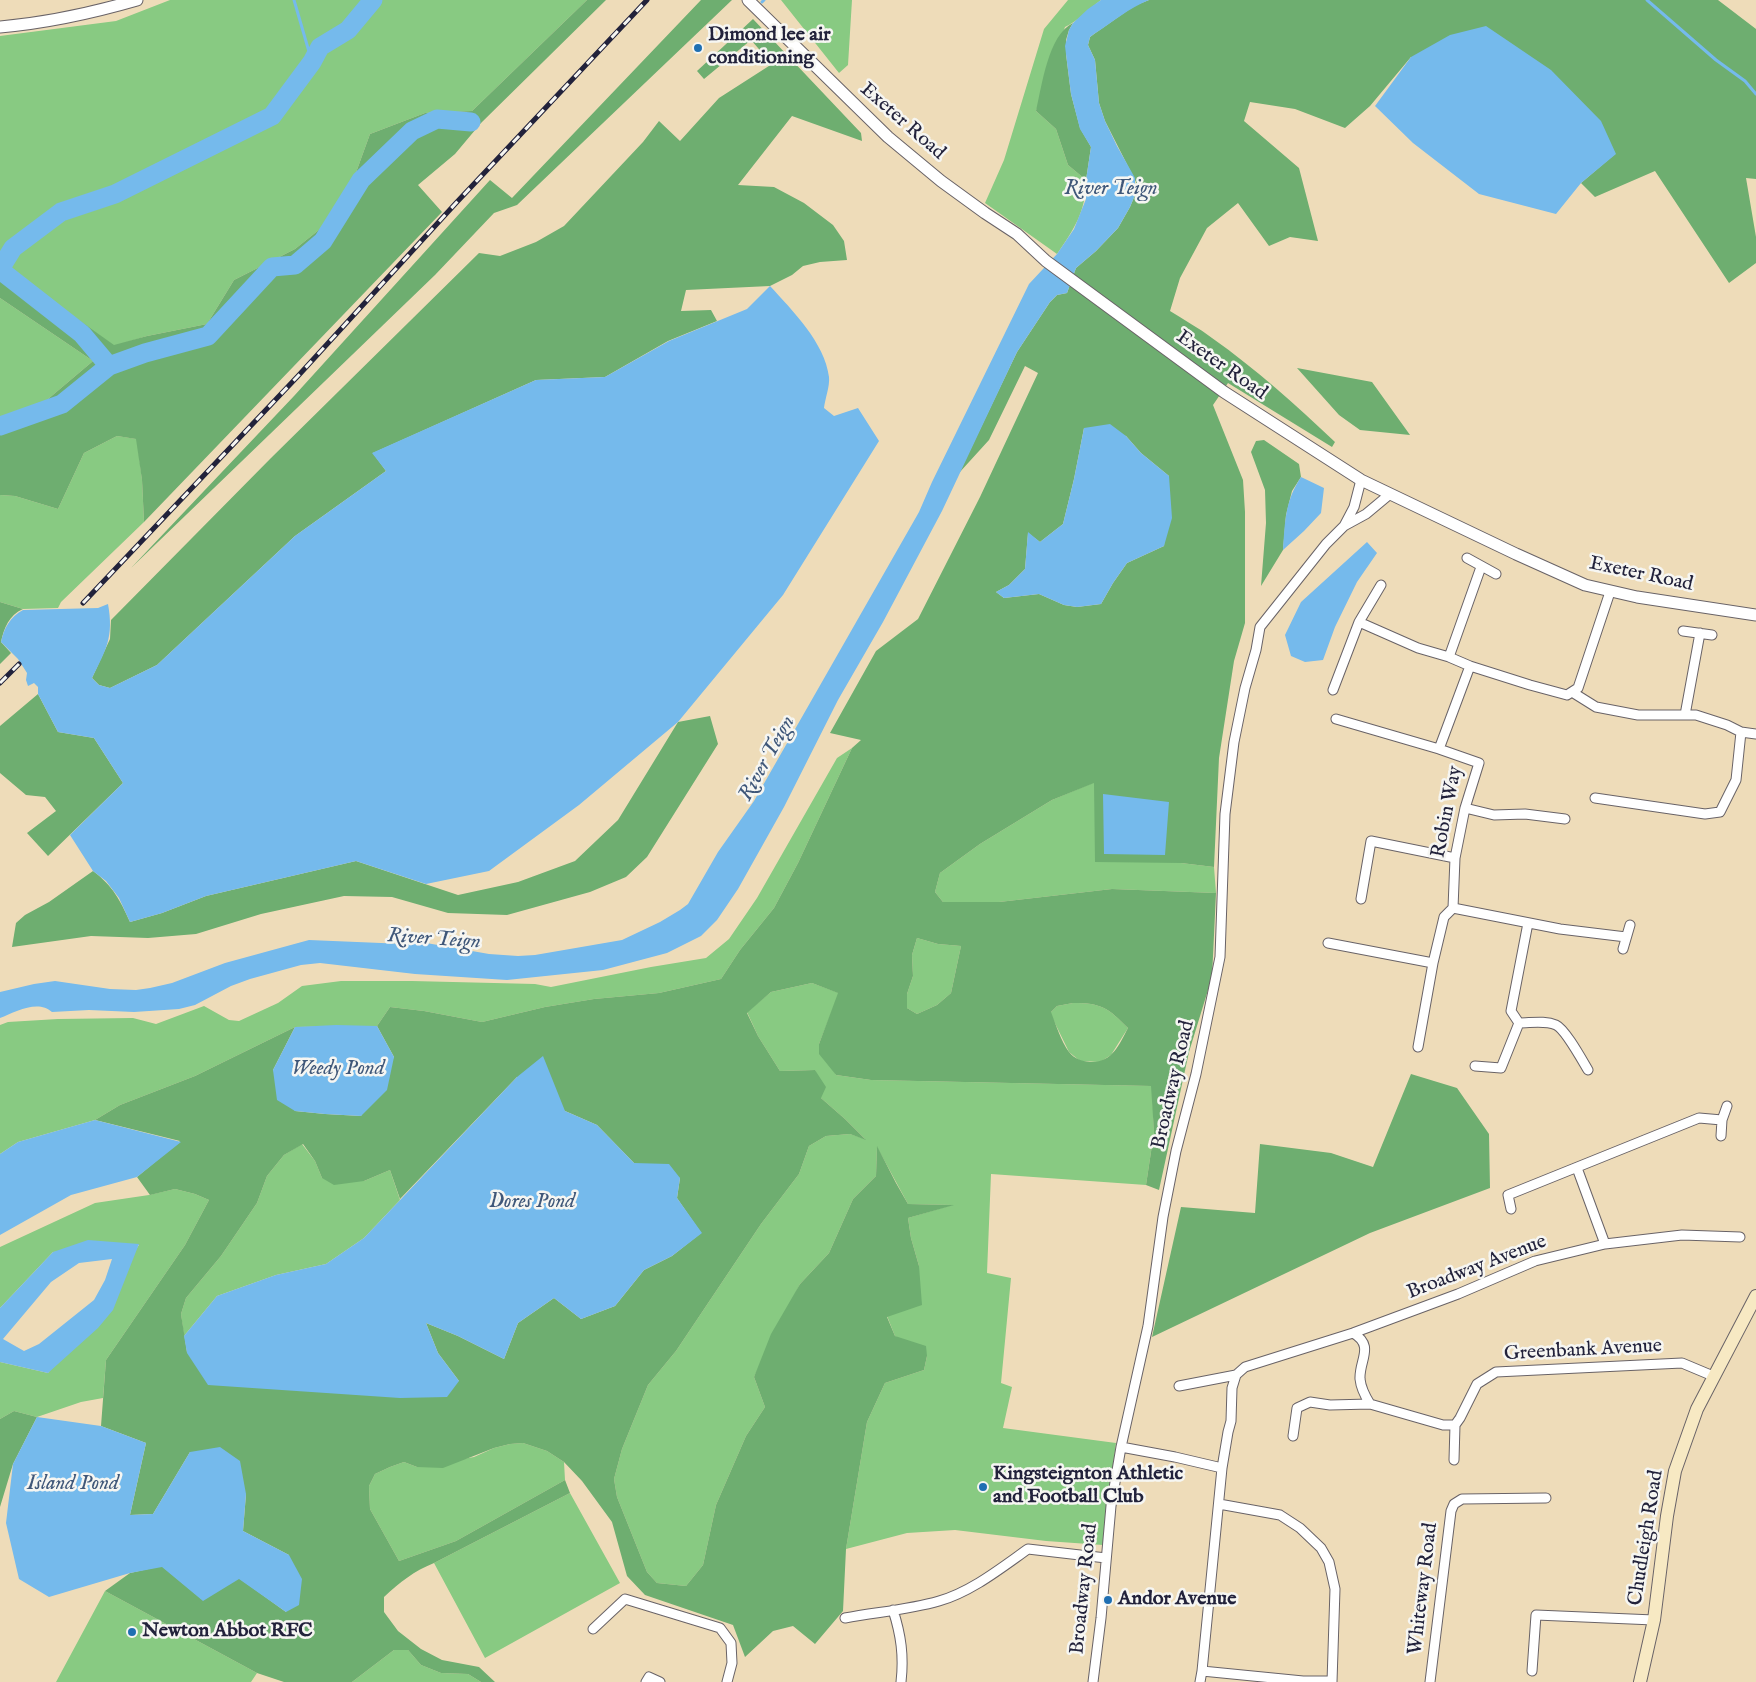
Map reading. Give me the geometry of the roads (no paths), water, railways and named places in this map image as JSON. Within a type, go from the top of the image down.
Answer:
[{"type":"main road","name":"Chudleigh Road","points":[[1640,1682],[1654,1620],[1667,1516],[1675,1471],[1697,1409],[1756,1296]]},
{"type":"street","points":[[0,27],[59,19],[104,10],[136,0]]},
{"type":"street","name":"Exeter Road","points":[[748,0],[888,137],[941,181],[1018,234],[1046,261],[1245,407],[1361,480],[1585,585],[1610,592],[1756,614]]},
{"type":"street","name":"Broadway Road","points":[[1344,526],[1354,507],[1361,480]]},
{"type":"street","name":"Broadway Road","points":[[1093,1682],[1111,1506],[1121,1447],[1148,1326],[1163,1217],[1176,1151],[1196,1074],[1220,958],[1225,814],[1235,733],[1260,627],[1326,544],[1344,526],[1366,514],[1390,494]]},
{"type":"street","points":[[1467,558],[1496,574]]},
{"type":"street","points":[[1449,657],[1481,567]]},
{"type":"street","points":[[1333,690],[1359,622],[1381,585]]},
{"type":"street","points":[[1359,622],[1418,648],[1449,657],[1470,666],[1530,685],[1567,694],[1578,688],[1610,592]]},
{"type":"street","points":[[1683,631],[1712,635]]},
{"type":"street","points":[[1685,715],[1700,633]]},
{"type":"street","name":"Robin Way","points":[[1439,749],[1470,666]]},
{"type":"street","points":[[1572,692],[1596,707],[1638,715],[1696,716],[1713,720],[1741,732],[1756,734]]},
{"type":"street","name":"Robin Way","points":[[1336,719],[1439,749],[1479,763],[1465,808],[1455,858],[1453,908]]},
{"type":"street","points":[[1594,798],[1705,814],[1720,812],[1736,780],[1741,732]]},
{"type":"street","points":[[1465,808],[1494,815],[1525,814],[1565,819]]},
{"type":"street","points":[[1361,899],[1371,841],[1455,858]]},
{"type":"street","points":[[1418,1047],[1433,963],[1444,917],[1453,908],[1572,931],[1626,937]]},
{"type":"street","points":[[1519,1023],[1511,1011],[1528,923]]},
{"type":"street","points":[[1623,949],[1630,925]]},
{"type":"street","points":[[1328,943],[1433,963]]},
{"type":"street","points":[[1519,1023],[1538,1022],[1557,1025],[1567,1036],[1588,1070]]},
{"type":"street","points":[[1475,1066],[1501,1068],[1519,1023]]},
{"type":"street","points":[[1721,1136],[1722,1120],[1727,1106]]},
{"type":"street","points":[[1511,1208],[1508,1195],[1699,1118],[1722,1120]]},
{"type":"street","points":[[1578,1168],[1606,1244]]},
{"type":"street","name":"Broadway Avenue","points":[[1179,1386],[1236,1374],[1245,1367],[1353,1333],[1458,1294],[1535,1261],[1606,1244],[1682,1236],[1740,1237]]},
{"type":"street","points":[[1353,1333],[1364,1342],[1365,1349],[1360,1370],[1360,1380],[1362,1392],[1370,1404]]},
{"type":"street","name":"Greenbank Avenue","points":[[1454,1460],[1455,1425],[1477,1384],[1496,1372],[1682,1363],[1713,1376]]},
{"type":"street","points":[[1200,1682],[1222,1468],[1231,1421],[1232,1388],[1236,1374]]},
{"type":"street","points":[[1293,1436],[1297,1408],[1310,1402],[1370,1404],[1443,1425],[1455,1425]]},
{"type":"street","points":[[1121,1447],[1222,1468]]},
{"type":"street","name":"Whiteway Road","points":[[1430,1682],[1451,1511],[1454,1504],[1462,1499],[1546,1498]]},
{"type":"street","points":[[1202,1671],[1243,1679],[1332,1682],[1335,1589],[1329,1562],[1321,1548],[1300,1528],[1280,1515],[1218,1504]]},
{"type":"street","points":[[845,1618],[940,1601],[962,1591],[1028,1549],[1106,1558]]},
{"type":"street","points":[[593,1630],[624,1599],[720,1628],[731,1643],[732,1663],[727,1682]]},
{"type":"street","points":[[893,1610],[901,1635],[903,1663],[901,1682]]},
{"type":"street","points":[[1532,1671],[1536,1615],[1654,1620]]},
{"type":"street","points":[[646,1682],[648,1677],[660,1682]]},
{"type":"water","name":"River Teign","points":[[1101,0],[1149,0],[1128,11],[1094,34],[1090,37],[1088,45],[1095,60],[1099,103],[1105,121],[1135,178],[1135,195],[1130,207],[1118,228],[1076,268],[1067,293],[1057,295],[1050,302],[1017,352],[942,511],[883,622],[838,700],[784,807],[738,889],[717,920],[701,936],[667,953],[603,970],[507,980],[415,974],[320,963],[301,965],[250,979],[231,986],[195,1005],[179,1009],[134,1012],[89,1010],[52,1012],[46,1008],[33,1007],[19,1010],[0,1018],[0,992],[34,984],[55,981],[110,989],[136,990],[150,988],[172,983],[225,963],[309,940],[405,944],[415,941],[489,954],[535,955],[622,940],[660,922],[688,904],[718,852],[754,801],[919,512],[1029,284],[1057,254],[1074,229],[1086,199],[1086,180],[1091,147],[1080,129],[1071,94],[1065,46],[1073,23]]},
{"type":"water","points":[[1486,26],[1551,70],[1601,121],[1616,154],[1581,183],[1556,214],[1479,194],[1413,143],[1375,106],[1411,57],[1450,35]]},
{"type":"water","points":[[770,286],[806,328],[821,352],[829,377],[824,408],[834,416],[858,408],[879,441],[783,595],[678,722],[579,805],[489,871],[426,884],[356,861],[206,896],[162,913],[130,922],[119,898],[106,881],[93,871],[70,835],[123,783],[94,738],[58,732],[38,694],[38,687],[34,683],[28,686],[26,680],[27,673],[18,659],[1,642],[6,628],[14,616],[23,610],[98,608],[108,604],[110,626],[108,643],[92,678],[99,685],[110,688],[157,665],[295,536],[386,471],[372,453],[536,380],[605,377],[669,341],[747,309]]},
{"type":"water","points":[[1110,424],[1126,436],[1141,453],[1169,476],[1172,518],[1164,546],[1127,563],[1101,604],[1077,607],[1064,605],[1039,594],[1004,598],[996,592],[1009,585],[1025,569],[1028,532],[1040,542],[1063,524],[1084,428]]},
{"type":"water","points":[[1301,477],[1324,488],[1321,513],[1283,550],[1285,521],[1289,503]]},
{"type":"water","points":[[1367,542],[1377,553],[1357,582],[1335,627],[1323,660],[1305,662],[1291,656],[1285,635],[1301,602]]},
{"type":"water","points":[[1103,794],[1169,802],[1165,855],[1104,854]]},
{"type":"water","name":"Weedy Pond","points":[[377,1026],[394,1057],[387,1090],[361,1116],[295,1111],[277,1100],[273,1070],[295,1027]]},
{"type":"water","name":"Dores Pond","points":[[543,1056],[565,1111],[597,1125],[634,1163],[669,1164],[680,1178],[677,1198],[702,1233],[672,1256],[644,1270],[615,1306],[581,1319],[554,1298],[518,1323],[504,1359],[458,1336],[426,1323],[438,1353],[459,1381],[447,1397],[400,1398],[208,1385],[187,1353],[184,1336],[217,1296],[276,1275],[326,1264],[364,1238],[517,1077]]},
{"type":"water","points":[[95,1120],[181,1142],[137,1177],[71,1195],[0,1235],[0,1154],[18,1142]]},
{"type":"water","points":[[88,1240],[139,1244],[113,1310],[98,1328],[48,1373],[0,1362],[0,1308],[53,1252]],"holes":[[[112,1259],[105,1280],[94,1300],[39,1344],[24,1351],[3,1339],[51,1282],[79,1263]]]},
{"type":"water","name":"Island Pond","points":[[37,1417],[101,1426],[146,1443],[130,1515],[153,1514],[190,1452],[220,1447],[240,1461],[246,1494],[243,1531],[289,1555],[302,1579],[299,1605],[286,1612],[239,1579],[203,1601],[162,1567],[130,1573],[49,1597],[19,1579],[6,1523],[13,1464]]},
{"type":"waterway","points":[[294,0],[312,62]]},
{"type":"waterway","points":[[0,269],[13,248],[61,212],[115,194],[272,116],[312,62],[320,47],[348,30],[373,0]]},
{"type":"waterway","points":[[1647,0],[1716,60],[1745,81],[1756,94]]},
{"type":"waterway","points":[[0,426],[62,404],[109,366],[145,353],[208,336],[272,267],[295,265],[323,241],[361,180],[412,131],[437,119],[471,122]]},
{"type":"waterway","points":[[0,270],[82,334],[109,366]]},
{"type":"railway","points":[[83,603],[298,376],[456,203],[647,0]]},
{"type":"railway","points":[[0,683],[19,664]]},
{"type":"place","name":"Dimond lee air conditioning","points":[[698,48]]},
{"type":"place","name":"Kingsteignton Athletic and Football Club","points":[[983,1487]]},
{"type":"place","name":"Andor Avenue","points":[[1108,1600]]},
{"type":"place","name":"Newton Abbot RFC","points":[[132,1632]]}]
